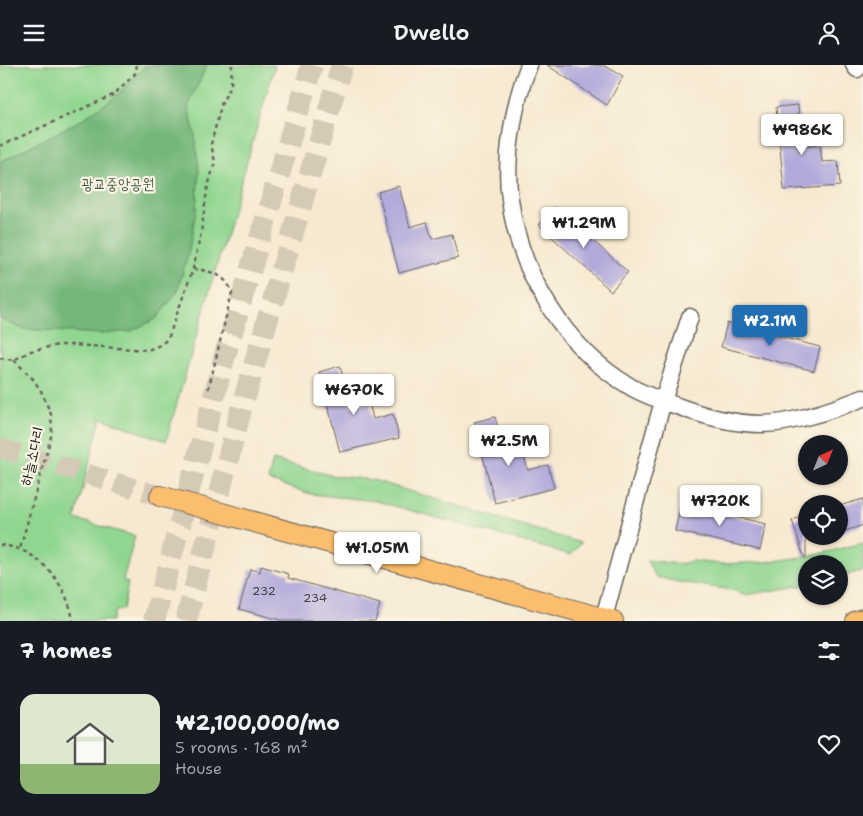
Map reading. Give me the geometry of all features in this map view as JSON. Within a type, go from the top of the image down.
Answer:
[{"type":"main road","points":[[160,496],[607,620]]},
{"type":"main road","points":[[856,621],[863,619]]},
{"type":"lane","points":[[529,65],[520,88],[508,171],[514,222],[526,262],[552,311],[577,343],[598,364],[630,387],[695,413],[725,421],[783,422],[863,398]]},
{"type":"lane","points":[[607,620],[663,401],[690,317]]},
{"type":"path","points":[[1,145],[113,95],[134,75],[137,70],[136,65]]},
{"type":"path","points":[[0,358],[14,360],[31,351],[58,345],[148,350],[168,339],[193,269],[201,233],[207,189],[215,162],[211,144],[222,102],[231,86],[232,65]]},
{"type":"path","points":[[193,269],[217,274],[224,278],[232,292],[208,391]]},
{"type":"path","name":"하늘소다리","points":[[14,360],[34,379],[51,414],[52,433],[20,549]]},
{"type":"path","points":[[0,545],[20,549],[40,561],[52,573],[63,590],[72,610],[73,621]]},
{"type":"green space","name":"광교중앙공원","points":[[0,65],[275,65],[166,441],[101,418],[75,519],[135,536],[123,580],[128,583],[123,609],[114,612],[112,621],[0,621]]},
{"type":"green space","points":[[146,65],[207,65],[188,106],[195,134],[199,172],[196,210],[189,251],[177,292],[156,319],[131,331],[102,334],[23,329],[0,319],[0,162],[81,120],[115,97]]},
{"type":"green space","points":[[273,460],[330,475],[373,480],[581,543],[571,555],[376,501],[310,494],[268,480]]},
{"type":"green space","points":[[863,543],[863,570],[848,575],[848,555],[815,555]]},
{"type":"green space","points":[[798,558],[798,586],[746,595],[732,590],[656,577],[646,560],[679,564],[693,561],[720,564],[766,562]]},
{"type":"building","points":[[547,65],[603,65],[623,76],[607,105]]},
{"type":"building","points":[[798,105],[802,147],[820,145],[822,162],[838,161],[840,186],[784,190],[776,107]]},
{"type":"building","points":[[399,186],[410,227],[427,222],[432,239],[452,234],[458,258],[399,273],[378,192]]},
{"type":"building","points":[[555,207],[628,272],[611,291],[539,225]]},
{"type":"building","points":[[727,323],[820,347],[814,371],[721,347]]},
{"type":"building","points":[[340,366],[351,407],[369,402],[373,419],[393,414],[399,438],[340,452],[319,372]]},
{"type":"building","points":[[495,417],[506,457],[523,453],[528,470],[548,465],[554,488],[495,503],[474,422]]},
{"type":"building","points":[[863,499],[863,525],[848,530],[848,503]]},
{"type":"building","points":[[681,504],[766,524],[760,550],[675,531]]},
{"type":"building","points":[[798,518],[798,538],[792,520]]},
{"type":"building","points":[[800,545],[806,545],[806,555],[803,555]]},
{"type":"building","points":[[261,566],[289,574],[288,578],[380,604],[375,621],[284,621],[239,609],[250,569],[260,572]]},
{"type":"tunnel","points":[[154,621],[225,355],[312,65]]},
{"type":"tunnel","points":[[186,621],[239,417],[342,65]]},
{"type":"tunnel","points":[[0,448],[160,496]]}]
